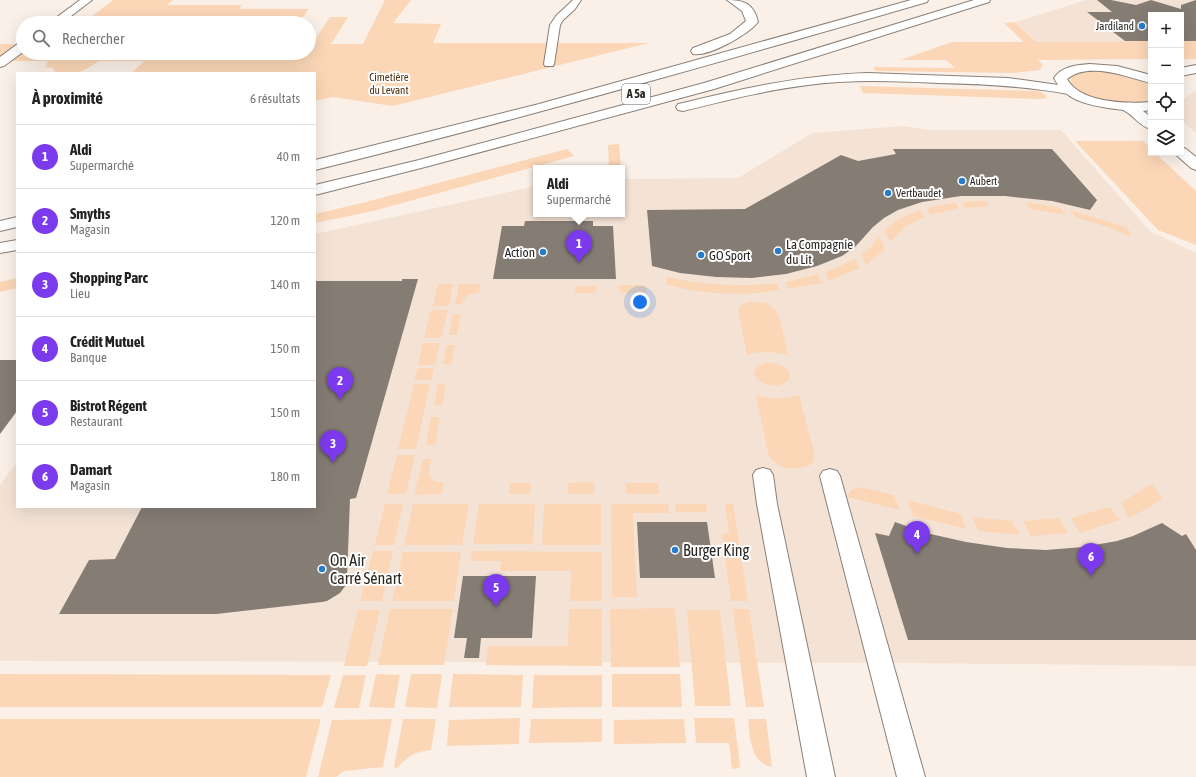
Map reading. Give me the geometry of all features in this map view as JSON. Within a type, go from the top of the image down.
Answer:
[{"type":"main road","points":[[65,16],[87,0]]},
{"type":"main road","points":[[674,60],[733,37],[752,22],[748,10],[732,0]]},
{"type":"main road","points":[[316,155],[438,126],[893,0]]},
{"type":"main road","name":"A 5a","points":[[316,165],[428,138],[551,106],[922,0]]},
{"type":"main road","name":"A 5a","points":[[316,179],[507,130],[955,0]]},
{"type":"main road","points":[[316,190],[424,163],[709,86],[985,0]]},
{"type":"main road","points":[[0,63],[16,51]]},
{"type":"main road","points":[[1184,64],[1196,63]]},
{"type":"main road","points":[[1068,90],[1062,84],[1060,78],[1072,70],[1102,68],[1145,72]]},
{"type":"main road","points":[[1184,71],[1196,69]]},
{"type":"main road","points":[[424,163],[461,159],[787,84],[843,77],[902,77],[1032,84],[1068,90],[1093,101],[1127,107],[1148,107]]},
{"type":"main road","points":[[1127,107],[1139,114],[1148,122]]},
{"type":"main road","points":[[1188,147],[1196,165]]},
{"type":"main road","points":[[0,226],[16,222]]},
{"type":"main road","points":[[0,234],[16,230]]},
{"type":"main road","points":[[0,248],[16,245]]},
{"type":"main road","points":[[0,258],[16,254]]},
{"type":"street","points":[[549,64],[557,20],[562,15],[569,12],[577,0]]},
{"type":"street","points":[[562,15],[565,7],[564,2]]},
{"type":"street","points":[[763,475],[766,504],[821,777]]},
{"type":"street","points":[[830,476],[911,777]]},
{"type":"shaded area","points":[[1086,0],[1196,0],[1196,41],[1184,41],[1184,12],[1148,12],[1148,41],[1036,42],[1016,22]]},
{"type":"shaded area","points":[[1196,90],[1196,133],[1184,123],[1184,99]]},
{"type":"shaded area","points":[[903,126],[929,130],[1061,130],[1150,231],[1196,253],[1196,666],[910,663],[0,661],[0,485],[16,463],[16,508],[316,508],[316,234],[533,187],[533,217],[625,217],[625,179],[738,178],[812,133]]},
{"type":"green space","points":[[113,0],[173,0],[167,5],[242,5],[239,9],[309,9],[304,16],[92,16]]},
{"type":"green space","name":"Cimetière du Levant","points":[[385,0],[411,0],[393,23],[441,24],[433,43],[649,43],[393,106],[332,97],[316,101],[316,72],[133,72],[144,61],[99,61],[83,71],[55,72],[53,68],[45,67],[48,61],[0,61],[0,44],[16,44],[16,60],[316,60],[316,38],[330,17],[348,17],[331,44],[363,44]]},
{"type":"green space","points":[[1015,22],[1036,42],[1148,41],[1148,59],[1038,60],[1043,65],[1040,70],[1014,73],[877,71],[873,69],[875,67],[955,68],[946,60],[900,60],[952,42],[1024,42],[1004,23]]},
{"type":"green space","points":[[1184,41],[1196,41],[1196,59],[1184,59]]},
{"type":"green space","points":[[1088,71],[1110,71],[1148,81],[1148,102],[1119,102],[1094,97],[1083,93],[1075,87],[1070,80],[1076,74]]},
{"type":"green space","points":[[860,86],[1038,91],[1046,95],[1047,98],[1038,99],[863,93]]},
{"type":"green space","points":[[1075,141],[1143,141],[1148,146],[1148,156],[1158,156],[1196,191],[1196,245],[1158,230]]},
{"type":"green space","points":[[619,144],[621,165],[609,165],[608,145]]},
{"type":"green space","points":[[567,149],[574,156],[541,165],[533,165],[533,167],[373,211],[316,223],[316,214]]},
{"type":"green space","points":[[986,201],[989,206],[965,208],[962,202]]},
{"type":"green space","points":[[955,202],[959,208],[930,215],[927,208]]},
{"type":"green space","points":[[1026,202],[1061,208],[1066,215],[1030,209]]},
{"type":"green space","points":[[920,210],[924,217],[907,226],[890,242],[884,231],[897,220]]},
{"type":"green space","points":[[1070,210],[1126,227],[1132,234],[1129,236],[1108,227],[1075,217]]},
{"type":"green space","points":[[879,236],[885,249],[866,265],[861,255],[870,248]]},
{"type":"green space","points":[[855,259],[860,268],[829,281],[825,273]]},
{"type":"green space","points":[[818,274],[822,283],[787,289],[786,282]]},
{"type":"green space","points":[[667,277],[694,282],[722,284],[749,285],[777,283],[779,290],[737,294],[707,292],[678,288],[666,284]]},
{"type":"green space","points":[[16,278],[16,288],[0,292],[0,282]]},
{"type":"green space","points":[[438,284],[453,284],[449,306],[433,306]]},
{"type":"green space","points":[[459,284],[481,284],[479,293],[468,296],[464,299],[462,304],[455,304]]},
{"type":"green space","points":[[619,285],[645,285],[646,293],[620,293]]},
{"type":"green space","points":[[575,286],[596,286],[596,293],[575,293]]},
{"type":"green space","points":[[748,302],[768,304],[776,310],[788,355],[758,352],[747,355],[738,310],[740,306]]},
{"type":"green space","points":[[431,310],[448,310],[441,338],[424,338]]},
{"type":"green space","points":[[453,314],[461,314],[457,335],[449,335]]},
{"type":"green space","points":[[423,343],[440,343],[435,365],[418,365]]},
{"type":"green space","points":[[447,345],[455,345],[451,364],[443,364]]},
{"type":"green space","points":[[765,363],[776,363],[788,370],[790,373],[789,380],[775,386],[761,382],[754,375],[754,371],[760,365]]},
{"type":"green space","points":[[418,368],[434,368],[431,380],[414,380]]},
{"type":"green space","points":[[414,384],[430,384],[416,449],[398,449]]},
{"type":"green space","points":[[438,384],[446,384],[442,405],[434,405]]},
{"type":"green space","points":[[756,395],[788,398],[799,395],[815,455],[812,464],[806,467],[793,469],[781,466],[772,459],[768,453]]},
{"type":"green space","points":[[431,417],[440,417],[435,445],[426,445]]},
{"type":"green space","points":[[397,455],[415,455],[406,494],[387,494]]},
{"type":"green space","points":[[423,459],[432,459],[429,468],[430,476],[434,481],[444,483],[442,494],[414,495]]},
{"type":"green space","points":[[594,482],[594,494],[568,494],[568,483]]},
{"type":"green space","points":[[510,483],[531,483],[530,494],[509,494]]},
{"type":"green space","points":[[626,483],[658,483],[659,494],[626,494]]},
{"type":"green space","points":[[1153,485],[1162,498],[1150,507],[1129,518],[1121,503],[1148,486]]},
{"type":"green space","points":[[861,487],[894,495],[900,510],[847,497],[851,490]]},
{"type":"green space","points":[[907,500],[961,514],[966,529],[913,516]]},
{"type":"green space","points":[[385,504],[403,504],[394,545],[375,545]]},
{"type":"green space","points":[[413,504],[469,504],[462,545],[404,545]]},
{"type":"green space","points":[[479,504],[535,504],[533,544],[473,544]]},
{"type":"green space","points":[[544,504],[601,504],[601,545],[542,545]]},
{"type":"green space","points":[[611,504],[668,504],[669,513],[633,513],[637,597],[612,597]]},
{"type":"green space","points":[[675,504],[706,504],[707,512],[676,512]]},
{"type":"green space","points":[[725,504],[733,504],[748,601],[731,601],[722,534],[729,533]]},
{"type":"green space","points":[[1110,507],[1120,520],[1080,533],[1071,518]]},
{"type":"green space","points":[[972,517],[1012,521],[1020,535],[979,531]]},
{"type":"green space","points":[[1059,518],[1068,533],[1031,536],[1023,521]]},
{"type":"green space","points":[[373,551],[393,551],[382,601],[360,601]]},
{"type":"green space","points":[[472,551],[602,552],[602,601],[570,601],[571,571],[500,571],[501,561],[471,561]]},
{"type":"green space","points":[[403,552],[461,552],[454,601],[392,601]]},
{"type":"green space","points":[[675,608],[680,667],[611,667],[610,609]]},
{"type":"green space","points":[[390,609],[453,609],[444,665],[378,665]]},
{"type":"green space","points":[[569,609],[602,609],[602,666],[486,665],[488,646],[568,646]]},
{"type":"green space","points":[[733,609],[749,609],[764,707],[746,707]]},
{"type":"green space","points":[[358,610],[380,610],[367,666],[344,666]]},
{"type":"green space","points":[[687,610],[720,610],[731,706],[695,706]]},
{"type":"green space","points":[[0,674],[331,675],[322,707],[0,707]]},
{"type":"green space","points":[[376,674],[400,675],[394,708],[369,707]]},
{"type":"green space","points":[[411,674],[442,674],[437,708],[405,707]]},
{"type":"green space","points":[[453,674],[523,675],[521,707],[449,707]]},
{"type":"green space","points":[[612,674],[680,674],[682,707],[612,707]]},
{"type":"green space","points":[[343,675],[366,675],[359,708],[334,708]]},
{"type":"green space","points":[[534,675],[602,675],[602,707],[532,708]]},
{"type":"green space","points":[[520,718],[519,744],[447,746],[449,720]]},
{"type":"green space","points":[[694,718],[734,718],[740,765],[739,768],[732,769],[729,743],[696,743]]},
{"type":"green space","points":[[0,719],[321,719],[306,777],[0,777]]},
{"type":"green space","points":[[392,719],[383,767],[344,771],[336,777],[318,777],[332,720]]},
{"type":"green space","points":[[403,719],[436,719],[431,750],[412,755],[397,768],[394,767]]},
{"type":"green space","points":[[531,719],[602,719],[602,742],[529,743]]},
{"type":"green space","points":[[684,719],[686,743],[614,744],[614,720]]},
{"type":"green space","points":[[748,719],[766,719],[772,767],[759,760],[755,755],[752,748]]},
{"type":"building","name":"Jardiland","points":[[1097,0],[1111,0],[1136,5],[1151,0],[1181,9],[1181,5],[1196,0],[1196,41],[1184,41],[1184,12],[1148,12],[1148,41],[1125,41],[1087,12],[1112,12]]},
{"type":"building","points":[[893,149],[1052,149],[1097,200],[1090,210],[1052,201],[1005,196],[961,196],[922,202],[898,210],[884,218],[873,227],[855,247],[842,256],[817,266],[786,274],[752,278],[716,277],[680,273],[652,266],[647,210],[745,209],[841,155],[858,161],[896,154]]},
{"type":"building","points":[[525,221],[593,221],[593,226],[613,226],[616,279],[493,279],[502,226],[524,226]]},
{"type":"building","points":[[402,279],[418,279],[356,498],[350,499],[347,578],[346,585],[340,593],[327,601],[322,602],[216,614],[59,614],[89,560],[115,559],[141,508],[316,508],[316,281],[402,281]]},
{"type":"building","points":[[0,360],[16,360],[16,412],[0,434]]},
{"type":"building","name":"Burger King","points":[[637,522],[707,522],[715,578],[640,578]]},
{"type":"building","points":[[895,522],[926,533],[966,542],[1007,548],[1046,550],[1083,547],[1117,541],[1133,536],[1162,523],[1182,536],[1186,534],[1196,550],[1196,640],[908,640],[875,533],[889,536]]},
{"type":"building","points":[[463,576],[536,576],[532,638],[481,638],[479,658],[464,658],[467,638],[454,638]]},
{"type":"place","name":"Jardiland","points":[[1142,26]]},
{"type":"place","name":"Aubert","points":[[962,181]]},
{"type":"place","name":"Vertbaudet","points":[[888,193]]},
{"type":"place","name":"La Compagnie du Lit","points":[[778,251]]},
{"type":"place","name":"Action","points":[[543,252]]},
{"type":"place","name":"GO Sport","points":[[701,255]]},
{"type":"place","name":"Aldi","points":[[579,263]]},
{"type":"place","name":"Smyths","points":[[340,400]]},
{"type":"place","name":"Shopping Parc","points":[[333,463]]},
{"type":"place","name":"Burger King","points":[[675,550]]},
{"type":"place","name":"Crédit Mutuel","points":[[917,554]]},
{"type":"place","name":"On Air Carré Sénart","points":[[322,569]]},
{"type":"place","name":"Damart","points":[[1091,576]]},
{"type":"place","name":"Bistrot Régent","points":[[496,607]]}]
